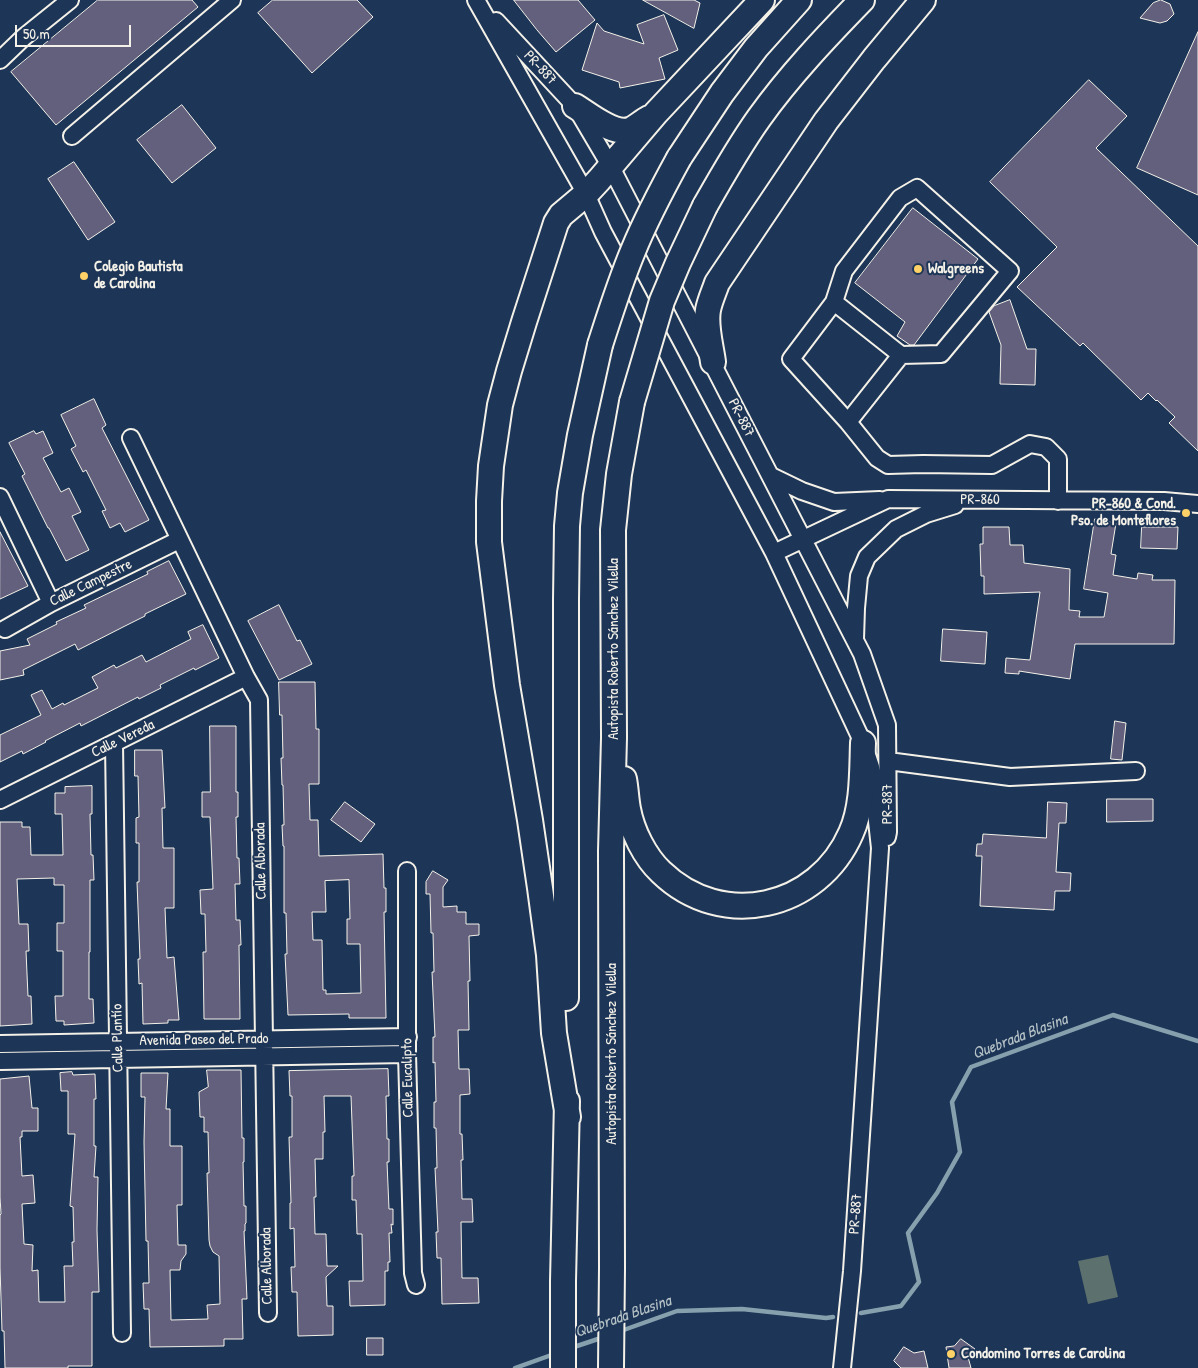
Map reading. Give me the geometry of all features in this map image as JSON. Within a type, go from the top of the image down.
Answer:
[{"type":"highway","points":[[568,1117],[554,1033],[549,955],[540,888],[507,686],[489,542],[491,466],[500,405],[524,322],[556,223],[561,215],[586,194],[656,113],[762,0]]},
{"type":"highway","points":[[563,1368],[563,1281],[568,1117],[567,526],[570,493],[580,434],[600,345],[611,310],[633,250],[656,200],[679,158],[722,93],[756,48],[800,0]]},
{"type":"highway","name":"Autopista Roberto Sánchez Vilella","points":[[611,1368],[613,530],[619,474],[632,402],[662,301],[705,206],[732,158],[760,116],[794,73],[862,0]]},
{"type":"highway","points":[[713,362],[708,328],[708,312],[718,283],[826,121],[874,58],[924,0]]},
{"type":"highway","points":[[576,106],[614,130],[622,132],[632,129],[656,113]]},
{"type":"highway","points":[[614,738],[627,792],[630,816],[649,857],[661,872],[689,893],[724,905],[742,906],[775,901],[802,890],[828,870],[838,857],[853,831],[862,787],[863,743]]},
{"type":"street","points":[[0,60],[24,37],[70,0]]},
{"type":"street","points":[[72,136],[232,0]]},
{"type":"street","name":"PR-887","points":[[476,0],[576,106],[611,167],[713,362],[862,654],[887,725],[888,832],[878,881]]},
{"type":"street","name":"PR-887","points":[[476,0],[586,194],[603,232],[774,553],[863,743],[871,767],[880,848],[852,1262],[842,1368]]},
{"type":"street","points":[[834,302],[901,355],[941,354],[1010,271],[917,188],[900,198],[844,271],[834,302],[792,359],[877,458],[888,465],[992,465],[1030,444],[1046,447],[1058,459],[1058,500]]},
{"type":"street","points":[[848,422],[901,355]]},
{"type":"street","name":"Calle Alborada","points":[[131,438],[179,540],[259,700],[268,1313]]},
{"type":"street","points":[[771,476],[802,491],[834,502],[888,499]]},
{"type":"street","points":[[0,497],[51,603]]},
{"type":"street","name":"PR-860","points":[[774,553],[888,499],[1164,501],[1198,504]]},
{"type":"street","points":[[855,641],[859,576],[866,557],[896,529],[926,514],[971,500]]},
{"type":"street","name":"Calle Campestre","points":[[5,629],[51,603],[179,540]]},
{"type":"street","name":"Calle Vereda","points":[[0,800],[246,677]]},
{"type":"street","name":"Calle Plantío","points":[[114,743],[122,1333]]},
{"type":"street","points":[[888,761],[1010,777],[1136,771]]},
{"type":"street","name":"Calle Eucalipto","points":[[407,871],[407,1054],[413,1273],[416,1285]]},
{"type":"street","name":"Avenida Paseo del Prado","points":[[0,1044],[408,1036]]},
{"type":"street","name":"Avenida Paseo del Prado","points":[[0,1061],[407,1054]]},
{"type":"green space","points":[[1108,1255],[1118,1297],[1088,1304],[1078,1261]]},
{"type":"building","points":[[98,0],[192,0],[198,7],[56,125],[11,72]]},
{"type":"building","points":[[273,0],[357,0],[373,17],[312,73],[258,13]]},
{"type":"building","points":[[514,0],[578,0],[595,20],[556,52]]},
{"type":"building","points":[[643,0],[694,0],[700,3],[694,28]]},
{"type":"building","points":[[1161,0],[1170,4],[1174,14],[1167,21],[1160,23],[1140,18],[1153,3]]},
{"type":"building","points":[[664,15],[678,50],[659,58],[665,79],[620,88],[619,82],[582,70],[597,23],[604,31],[644,44],[637,25]]},
{"type":"building","points":[[1198,32],[1198,195],[1137,168]]},
{"type":"building","points":[[1089,80],[1127,116],[1096,148],[1198,246],[1198,451],[1169,423],[1175,417],[1157,400],[1148,393],[1141,400],[1083,343],[1080,346],[1017,287],[1057,247],[990,182]]},
{"type":"building","points":[[182,105],[216,148],[172,183],[137,140]]},
{"type":"building","points":[[74,162],[115,222],[88,240],[48,179]]},
{"type":"building","name":"Walgreens","points":[[913,208],[978,259],[914,345],[910,345],[897,336],[905,322],[855,283]]},
{"type":"building","points":[[1010,300],[1027,349],[1036,349],[1035,385],[1000,384],[1001,345],[989,312],[994,306]]},
{"type":"building","points":[[94,399],[106,425],[102,428],[149,520],[125,532],[120,523],[110,528],[102,511],[106,510],[86,470],[83,472],[71,449],[76,446],[61,415]]},
{"type":"building","points":[[34,431],[36,434],[43,431],[53,453],[43,458],[61,492],[69,488],[81,512],[72,516],[89,550],[66,561],[22,476],[25,474],[9,443]]},
{"type":"building","points":[[1095,519],[1116,523],[1111,554],[1116,555],[1113,575],[1137,579],[1138,573],[1153,575],[1152,580],[1175,580],[1174,644],[1075,644],[1070,679],[1019,671],[1019,674],[1005,673],[1006,658],[1030,660],[1040,592],[984,594],[984,576],[981,576],[980,544],[983,544],[983,527],[1009,527],[1010,545],[1023,545],[1024,563],[1070,569],[1069,610],[1080,611],[1079,617],[1104,617],[1108,593],[1084,589]]},
{"type":"building","points":[[1142,527],[1178,527],[1177,549],[1141,548]]},
{"type":"building","points":[[0,532],[28,586],[0,599]]},
{"type":"building","points":[[169,561],[186,594],[78,650],[75,644],[23,670],[24,675],[0,680],[0,651],[30,645],[27,639],[57,624],[56,622],[86,608],[84,605],[148,574],[147,572]]},
{"type":"building","points":[[279,605],[297,641],[300,640],[312,664],[279,680],[248,621]]},
{"type":"building","points":[[203,625],[219,658],[160,685],[161,688],[139,699],[138,697],[81,726],[80,723],[23,754],[22,751],[0,762],[0,735],[41,715],[31,695],[42,690],[52,709],[63,703],[64,705],[98,688],[92,677],[114,665],[116,668],[142,655],[146,662],[191,639],[188,632]]},
{"type":"building","points":[[943,629],[987,632],[985,664],[941,661]]},
{"type":"building","points":[[279,682],[315,682],[316,729],[319,729],[319,784],[309,784],[310,820],[318,820],[319,856],[383,854],[384,888],[386,888],[386,912],[384,912],[386,1018],[349,1018],[349,1014],[288,1015],[282,825],[284,825],[281,758],[283,758],[282,715],[280,715]],"holes":[[[349,880],[350,919],[347,919],[347,944],[360,944],[361,993],[326,994],[326,990],[323,990],[322,940],[313,940],[312,912],[326,912],[325,881]]]},
{"type":"building","points":[[1115,721],[1126,723],[1122,760],[1111,759]]},
{"type":"building","points":[[210,726],[236,726],[237,858],[239,858],[240,884],[235,884],[236,920],[240,920],[241,945],[239,945],[240,1019],[204,1019],[203,952],[206,952],[205,914],[201,914],[200,890],[213,889],[210,817],[202,817],[202,792],[210,792]]},
{"type":"building","points":[[135,750],[162,750],[165,808],[162,808],[163,848],[174,848],[174,908],[165,908],[167,958],[174,957],[179,1020],[168,1020],[168,1023],[143,1024],[142,983],[139,984],[138,959],[140,959],[137,882],[139,882],[139,843],[136,843],[136,818],[139,817],[138,776],[135,776]]},
{"type":"building","points":[[92,786],[92,814],[90,814],[94,880],[90,880],[89,999],[93,999],[94,1023],[64,1025],[64,1021],[56,1021],[55,996],[63,996],[63,951],[57,951],[57,923],[64,923],[64,885],[54,885],[54,878],[17,879],[19,924],[28,924],[29,951],[26,951],[28,996],[31,996],[32,1024],[0,1026],[0,822],[22,822],[22,827],[30,827],[31,855],[63,855],[62,814],[55,814],[55,793],[65,793],[65,787]]},
{"type":"building","points":[[1107,799],[1153,799],[1153,821],[1107,822]]},
{"type":"building","points":[[345,802],[375,824],[361,842],[331,820]]},
{"type":"building","points":[[1048,802],[1067,803],[1066,823],[1059,823],[1056,872],[1071,873],[1070,891],[1055,891],[1054,910],[980,906],[982,856],[976,856],[977,844],[982,844],[983,834],[1046,838]]},
{"type":"building","points":[[433,871],[448,880],[443,887],[443,907],[457,906],[457,912],[466,912],[466,924],[479,924],[479,935],[469,936],[469,1030],[458,1030],[459,1069],[469,1069],[470,1094],[460,1095],[460,1134],[462,1134],[463,1160],[461,1160],[462,1199],[472,1199],[473,1222],[461,1222],[462,1278],[478,1278],[479,1303],[442,1304],[441,1258],[437,1258],[436,1232],[438,1232],[435,1168],[437,1168],[436,1128],[434,1128],[434,1102],[436,1102],[435,1062],[433,1063],[433,1037],[435,1037],[432,972],[434,972],[433,933],[431,933],[430,894],[426,894],[426,882]]},
{"type":"building","points":[[388,1069],[389,1096],[386,1096],[389,1162],[387,1162],[389,1209],[393,1209],[393,1225],[391,1224],[392,1233],[389,1233],[390,1262],[388,1262],[388,1271],[385,1271],[385,1305],[350,1306],[349,1281],[363,1281],[362,1234],[357,1234],[356,1200],[352,1200],[352,1176],[354,1176],[351,1096],[324,1096],[325,1132],[323,1132],[323,1159],[315,1159],[315,1234],[326,1234],[327,1266],[338,1266],[326,1277],[327,1306],[333,1306],[333,1335],[298,1336],[297,1292],[292,1292],[291,1267],[295,1267],[294,1228],[290,1229],[289,1137],[292,1137],[292,1096],[290,1096],[289,1071]]},
{"type":"building","points":[[207,1070],[241,1070],[247,1299],[242,1299],[243,1339],[224,1339],[224,1346],[150,1347],[149,1309],[144,1309],[143,1283],[149,1283],[148,1241],[146,1241],[145,1097],[141,1097],[141,1073],[168,1073],[166,1109],[170,1109],[170,1146],[182,1146],[182,1205],[177,1205],[178,1245],[186,1245],[186,1254],[181,1261],[180,1270],[170,1270],[171,1320],[208,1319],[207,1305],[220,1304],[219,1256],[213,1252],[209,1240],[208,1132],[204,1132],[204,1117],[200,1117],[199,1092],[208,1087]]},
{"type":"building","points":[[72,1072],[73,1075],[95,1074],[94,1146],[96,1146],[94,1177],[98,1177],[99,1292],[92,1292],[92,1366],[5,1368],[0,1267],[0,1079],[29,1076],[32,1108],[38,1108],[38,1131],[22,1131],[22,1137],[20,1137],[22,1176],[33,1175],[35,1203],[22,1204],[24,1244],[33,1245],[32,1271],[38,1270],[39,1302],[65,1302],[64,1266],[73,1266],[73,1207],[70,1206],[75,1134],[68,1134],[68,1091],[61,1091],[60,1073]]},
{"type":"building","points":[[367,1338],[383,1338],[383,1355],[367,1355]]},
{"type":"building","points":[[961,1339],[975,1349],[968,1357],[971,1368],[949,1368],[946,1347],[954,1346]]},
{"type":"building","points":[[904,1347],[914,1353],[924,1351],[928,1368],[901,1368],[894,1361]]},
{"type":"waterway","name":"Quebrada Blasina","points":[[861,1313],[901,1306],[919,1282],[908,1233],[937,1193],[960,1152],[952,1102],[971,1067],[1113,1015],[1198,1041]]},
{"type":"waterway","name":"Quebrada Blasina","points":[[618,1332],[677,1311],[742,1309],[826,1318],[833,1317]]},
{"type":"waterway","name":"Quebrada Blasina","points":[[571,1348],[604,1337]]},
{"type":"waterway","name":"Quebrada Blasina","points":[[515,1368],[557,1353]]},
{"type":"place","name":"Walgreens","points":[[918,269]]},
{"type":"place","name":"Colegio Bautista de Carolina","points":[[84,276]]},
{"type":"place","name":"PR-860 & Cond. Pso. de Monteflores","points":[[1186,513]]},
{"type":"place","name":"Condomino Torres de Carolina","points":[[951,1354]]}]
